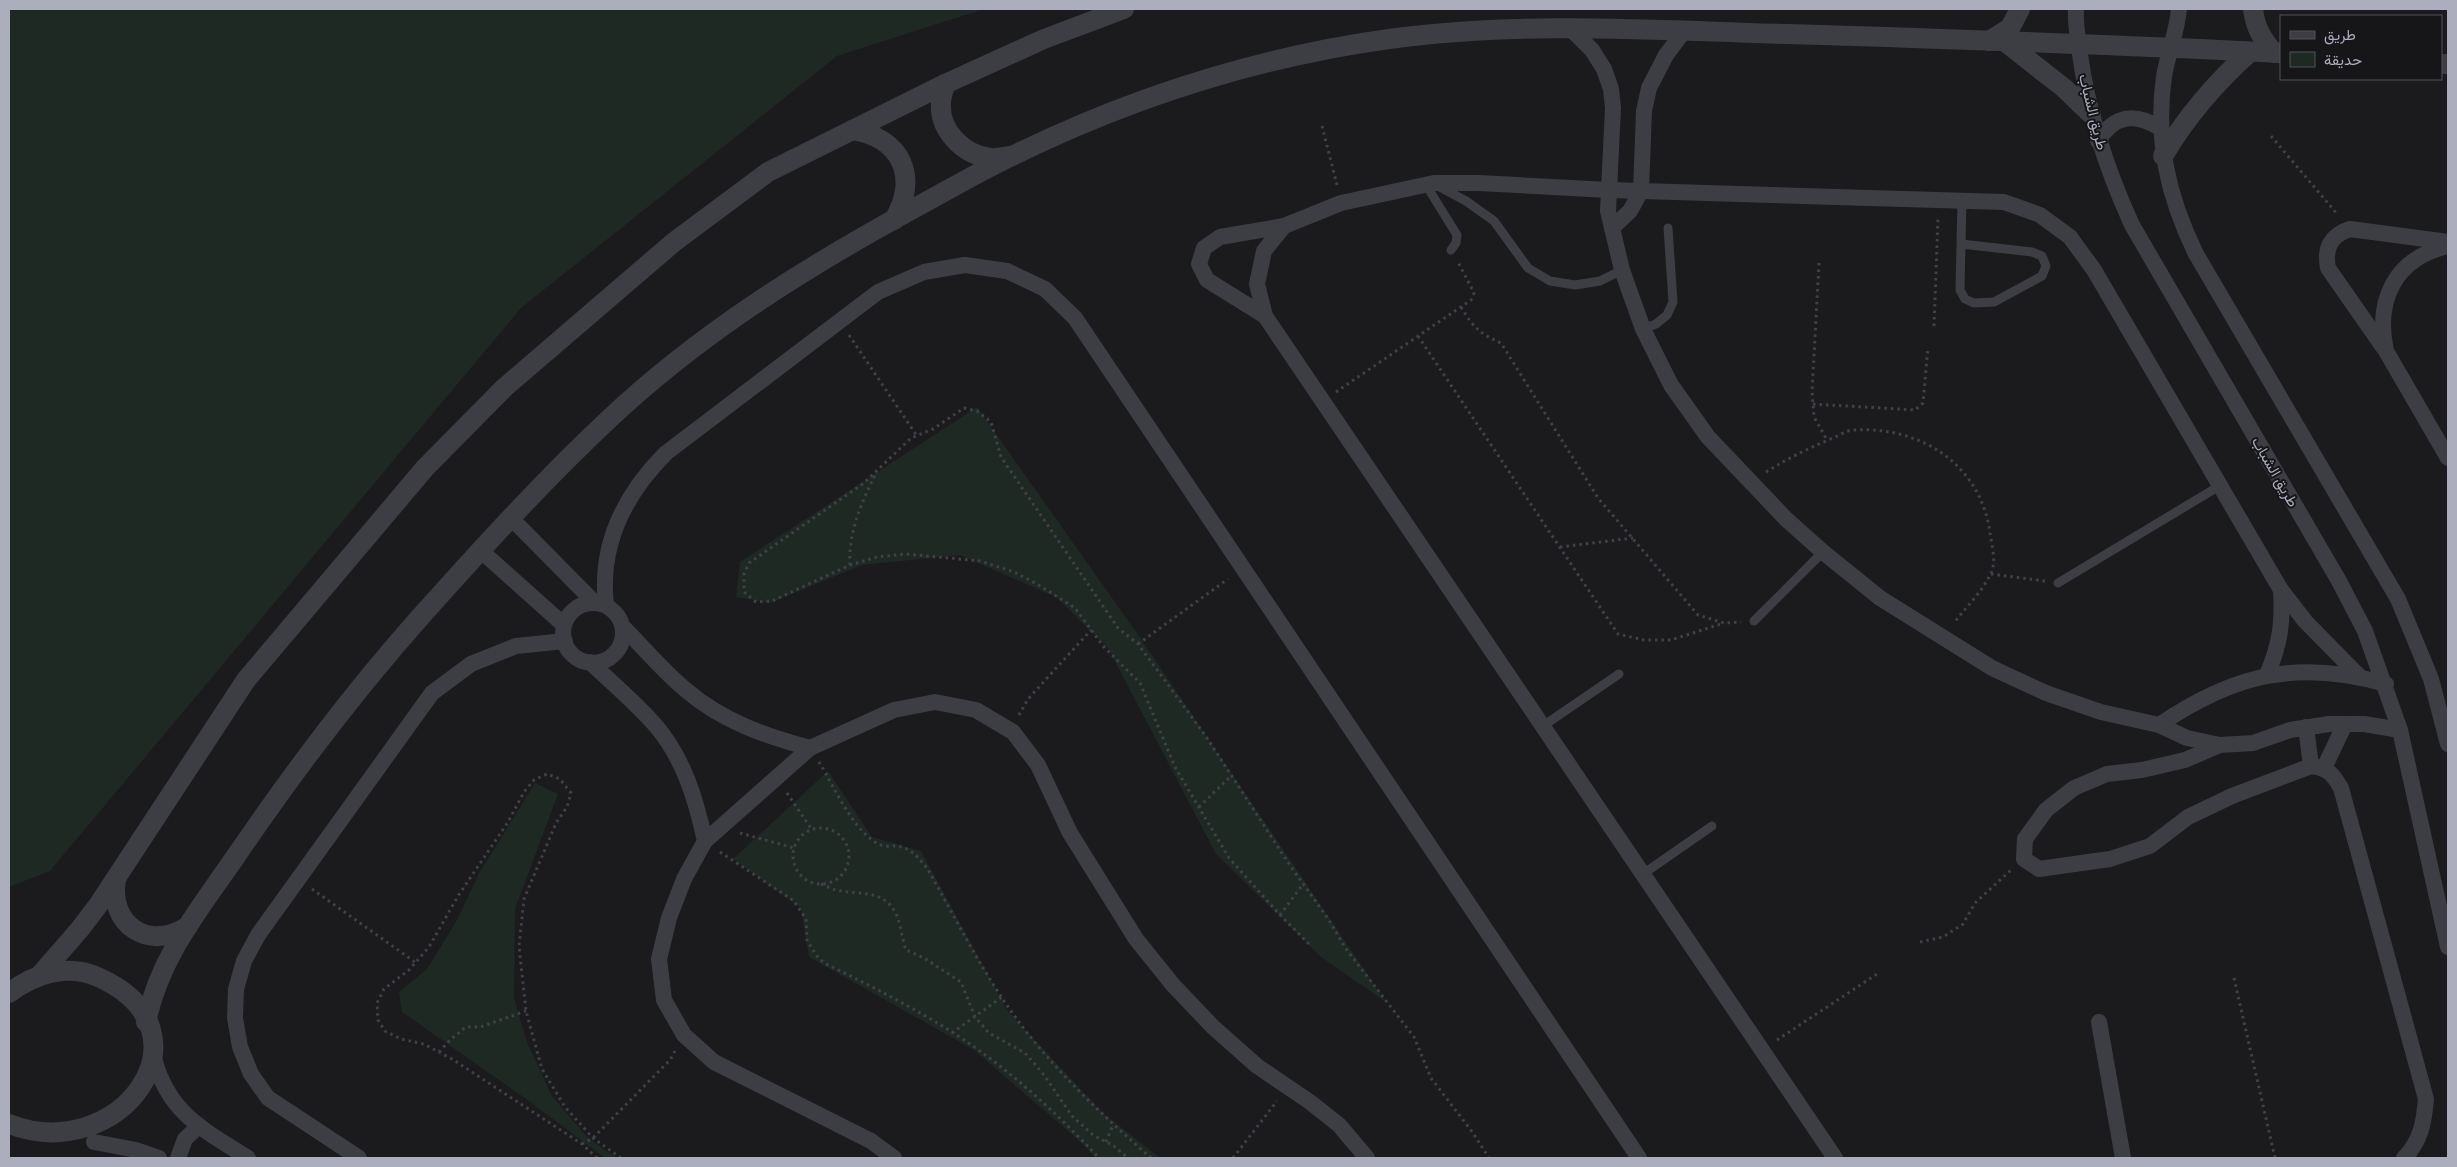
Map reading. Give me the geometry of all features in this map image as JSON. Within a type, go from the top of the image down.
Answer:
[{"type":"street","points":[[20,982],[80,929],[116,879],[246,680],[348,558],[445,448],[504,388],[674,242],[768,172],[945,84],[1044,39],[1124,9]]},
{"type":"street","points":[[1997,41],[2010,28],[2020,9]]},
{"type":"street","name":"طريق الشباب","points":[[2076,9],[2075,21],[2078,44],[2090,114],[2098,142],[2115,187],[2132,225],[2339,581],[2365,631],[2386,684],[2400,730],[2448,947]]},
{"type":"street","points":[[2180,9],[2170,48],[2161,102],[2160,128],[2170,190],[2178,214],[2196,254],[2398,600],[2431,679],[2448,744]]},
{"type":"street","points":[[2253,9],[2254,20],[2262,38],[2277,53]]},
{"type":"street","points":[[146,1022],[165,962],[294,772],[383,659],[480,550],[611,418],[707,337],[811,266],[1012,156],[1095,119],[1190,85],[1288,58],[1396,38],[1488,29],[1570,28],[1684,31],[2078,44],[2277,53]]},
{"type":"street","points":[[1570,28],[1592,50],[1604,68],[1611,89],[1613,108],[1608,210],[1622,270],[1642,329],[1671,385],[1708,436],[1786,519],[1823,552],[1880,598],[1992,668],[2046,693],[2102,712],[2159,725],[2187,738],[2220,745],[2253,743],[2290,730],[2306,727],[2364,724],[2400,730]]},
{"type":"street","points":[[1612,228],[1630,211],[1641,191],[1642,127],[1649,88],[1666,55],[1684,31]]},
{"type":"street","points":[[1997,41],[2064,88],[2090,114]]},
{"type":"street","points":[[2163,156],[2177,132],[2204,96],[2250,52]]},
{"type":"street","points":[[945,84],[941,104],[944,124],[955,141],[978,155],[992,158],[1012,156]]},
{"type":"street","points":[[2098,142],[2104,131],[2114,123],[2126,118],[2144,119],[2160,128]]},
{"type":"street","points":[[852,130],[870,132],[885,141],[897,154],[905,170],[907,187],[903,204],[894,220]]},
{"type":"street","points":[[1265,316],[1207,280],[1200,264],[1204,248],[1220,237],[1284,226],[1341,203],[1430,184],[1479,182],[1609,190],[2004,202],[2040,215],[2070,237],[2094,270],[2281,590],[2311,628],[2360,677]]},
{"type":"street","points":[[1284,226],[1264,251],[1257,284],[1265,316],[1834,1158]]},
{"type":"street","points":[[2448,244],[2350,229],[2340,232],[2332,239],[2326,258],[2328,268],[2386,351],[2448,458]]},
{"type":"street","points":[[2386,351],[2382,333],[2382,314],[2386,296],[2395,280],[2407,266],[2422,255],[2448,244]]},
{"type":"street","points":[[601,604],[607,559],[614,529],[627,501],[644,475],[666,453],[878,292],[924,272],[965,265],[1007,271],[1045,289],[1075,318],[1639,1158]]},
{"type":"street","points":[[511,518],[601,604],[614,610],[623,627],[686,690],[724,716],[765,736],[810,748]]},
{"type":"street","points":[[480,550],[565,633],[574,656],[590,662],[656,727],[680,762],[696,800],[705,842]]},
{"type":"street","points":[[2268,675],[2279,648],[2283,619],[2281,590]]},
{"type":"street","points":[[565,633],[576,608],[585,604],[601,604]]},
{"type":"street","points":[[590,662],[601,661],[611,657],[619,648],[623,638],[623,627]]},
{"type":"street","points":[[358,1158],[268,1098],[251,1074],[240,1047],[235,1009],[236,989],[244,961],[258,935],[432,693],[471,664],[516,646],[565,633]]},
{"type":"street","points":[[2159,725],[2192,702],[2229,686],[2268,675],[2306,672],[2360,677],[2386,684]]},
{"type":"street","points":[[894,1158],[870,1141],[714,1062],[684,1035],[664,1000],[659,959],[675,902],[684,879],[705,842],[720,828],[810,748],[894,710],[935,702],[976,710],[1013,732],[1038,765],[1070,833],[1136,939],[1173,985],[1213,1027],[1256,1066],[1287,1089],[1310,1102],[1339,1125],[1367,1158]]},
{"type":"street","points":[[2220,745],[2185,760],[2142,770],[2107,774],[2074,788],[2046,810],[2025,839],[2024,859],[2039,869],[2110,859],[2150,846],[2188,817],[2232,796],[2318,767],[2345,724]]},
{"type":"street","points":[[2306,727],[2318,767],[2334,774],[2341,788],[2426,1098],[2424,1124],[2414,1148],[2404,1158]]},
{"type":"street","points":[[116,879],[114,900],[118,910],[126,923],[139,933],[149,936],[164,936],[179,932],[188,926]]},
{"type":"street","points":[[20,982],[67,971],[94,975],[125,993],[146,1022],[160,1078],[170,1097],[188,1118],[248,1158]]},
{"type":"street","points":[[2099,1022],[2123,1158]]},
{"type":"street","points":[[9,1124],[23,1134],[55,1149],[94,1142],[110,1134],[125,1123],[137,1110],[146,1094],[152,1076],[154,1058]]},
{"type":"street","points":[[178,1158],[185,1139],[199,1126]]},
{"type":"street","points":[[94,1142],[136,1150],[159,1158]]},
{"type":"lane","points":[[1430,184],[1457,235],[1456,244],[1451,250]]},
{"type":"lane","points":[[1430,184],[1466,201],[1494,221],[1528,268],[1550,280],[1575,285],[1600,281],[1622,270]]},
{"type":"lane","points":[[1961,244],[2032,252],[2042,256],[2046,266],[2042,276],[1994,302],[1974,303],[1965,298],[1960,290],[1961,244],[1962,201]]},
{"type":"lane","points":[[1642,329],[1656,324],[1667,315],[1673,302],[1668,228]]},
{"type":"lane","points":[[2058,583],[2221,485]]},
{"type":"lane","points":[[1754,621],[1823,552]]},
{"type":"lane","points":[[1542,726],[1619,674]]},
{"type":"lane","points":[[1643,874],[1712,826]]},
{"type":"path","points":[[1322,126],[1341,203]]},
{"type":"path","points":[[2270,136],[2350,229]]},
{"type":"path","points":[[1934,326],[1938,200]]},
{"type":"path","points":[[1323,400],[1471,300],[1474,293],[1451,250]]},
{"type":"path","points":[[1819,263],[1813,404],[1814,417],[1827,440]]},
{"type":"path","points":[[1461,307],[1471,323],[1482,334],[1502,344],[1598,498],[1698,615],[1724,624]]},
{"type":"path","points":[[839,320],[917,436]]},
{"type":"path","points":[[1418,336],[1618,634],[1644,640],[1671,640],[1724,624],[1754,621]]},
{"type":"path","points":[[1813,404],[1915,410],[1923,403],[1928,347]]},
{"type":"path","points":[[1309,944],[1280,916],[1229,858],[1175,767],[1140,683],[1103,646],[1075,608],[1014,572],[980,561],[906,554],[876,557],[850,565],[772,601],[756,602],[744,592],[744,574],[750,564],[876,472],[911,438],[933,429],[964,408],[977,411],[992,422],[1001,457],[1118,628],[1138,644],[1205,735],[1346,949],[1414,1037],[1431,1078],[1473,1133],[1489,1158]]},
{"type":"path","points":[[1751,482],[1792,455],[1852,430],[1882,430],[1918,440],[1954,461],[1975,485],[1988,514],[1994,558],[1991,574],[1942,638]]},
{"type":"path","points":[[850,565],[849,547],[854,529],[876,472]]},
{"type":"path","points":[[1560,548],[1633,538]]},
{"type":"path","points":[[1138,644],[1243,568]]},
{"type":"path","points":[[1991,574],[2058,583]]},
{"type":"path","points":[[1013,732],[1018,716],[1028,699],[1091,630]]},
{"type":"path","points":[[810,748],[851,817],[864,832],[882,846],[900,846],[915,853],[927,868],[988,977],[1033,1039],[1113,1125],[1151,1158]]},
{"type":"path","points":[[596,1158],[582,1144],[439,1052],[424,1044],[401,1039],[385,1031],[378,1020],[377,1003],[384,989],[416,962],[429,947],[458,896],[508,822],[524,792],[534,780],[547,774],[560,779],[571,794],[567,807],[556,823],[524,899],[519,946],[526,1010],[542,1069],[566,1106],[593,1138],[621,1158]]},
{"type":"path","points":[[1199,807],[1231,776]]},
{"type":"path","points":[[776,778],[812,830]]},
{"type":"path","points":[[720,828],[794,848]]},
{"type":"path","points":[[821,884],[830,883],[843,872],[848,856],[843,840],[836,833],[820,828],[812,830],[798,840],[794,848],[793,857],[798,873],[804,879],[835,890],[869,893],[886,900],[896,913],[900,934],[906,950],[924,958],[961,982],[975,1017],[989,1033],[1025,1053],[1044,1074],[1072,1116],[1093,1135],[1128,1158]]},
{"type":"path","points":[[705,842],[794,901],[806,919],[807,940],[816,955],[824,963],[887,994],[952,1033],[1012,1076],[1053,1110],[1099,1158]]},
{"type":"path","points":[[1920,942],[1943,937],[1963,924],[1975,904],[2024,859]]},
{"type":"path","points":[[298,879],[416,962]]},
{"type":"path","points":[[1280,916],[1304,884]]},
{"type":"path","points":[[1762,1050],[1880,972]]},
{"type":"path","points":[[2234,978],[2275,1158]]},
{"type":"path","points":[[952,1033],[1002,997]]},
{"type":"path","points":[[439,1052],[466,1027],[480,1027],[526,1010]]},
{"type":"path","points":[[582,1144],[593,1138],[670,1060],[684,1035]]},
{"type":"path","points":[[1233,1158],[1287,1089]]},
{"type":"path","points":[[1106,1142],[1113,1125]]},
{"type":"green space","points":[[9,9],[984,9],[837,56],[521,308],[50,871],[9,887]]},
{"type":"green space","points":[[977,407],[1139,636],[1386,1002],[1321,957],[1216,854],[1108,648],[1056,597],[960,555],[862,565],[770,603],[736,597],[740,562]]},
{"type":"green space","points":[[828,771],[872,837],[921,851],[1007,1010],[1103,1113],[1160,1158],[1095,1158],[1084,1145],[974,1050],[809,957],[801,908],[733,859]]},
{"type":"green space","points":[[535,783],[558,794],[515,909],[514,998],[527,1042],[552,1096],[589,1139],[617,1158],[605,1158],[529,1101],[402,1012],[399,992],[427,969],[457,920],[479,873]]}]
